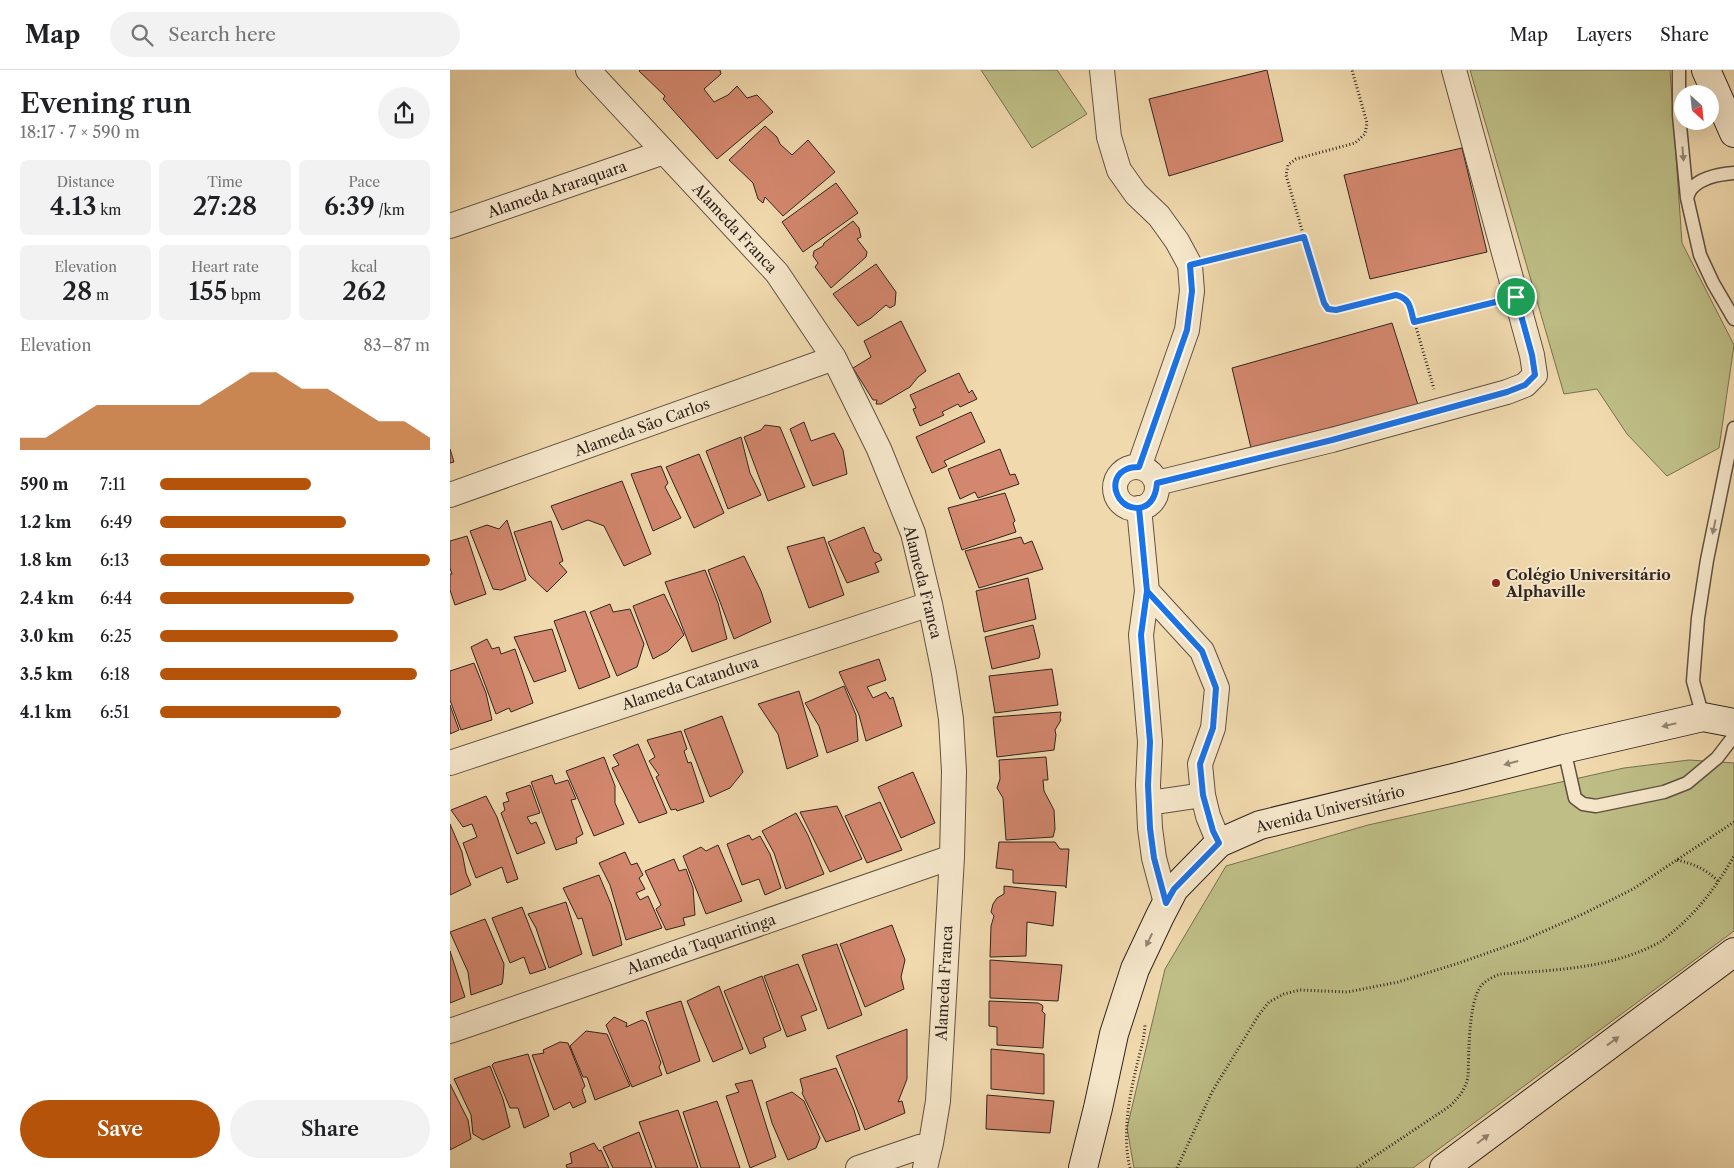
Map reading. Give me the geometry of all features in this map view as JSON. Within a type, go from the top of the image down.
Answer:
[{"type":"main road","points":[[1706,70],[1734,133]]},
{"type":"main road","name":"Avenida Universitário","points":[[1083,1168],[1114,1034],[1135,969],[1174,889],[1219,843],[1260,825],[1564,749],[1703,717],[1734,723]]},
{"type":"main road","points":[[1444,1168],[1734,952]]},
{"type":"main road","points":[[1098,1108],[1100,1154],[1105,1168]]},
{"type":"street","name":"Alameda Franca","points":[[588,70],[777,273],[834,358],[879,449],[913,533],[944,673],[951,719],[954,771],[952,856],[938,1102],[932,1143],[925,1168]]},
{"type":"street","points":[[1102,70],[1109,137],[1119,170],[1136,194],[1160,216],[1190,265],[1192,291],[1187,330],[1139,467]]},
{"type":"street","points":[[1157,483],[1332,440],[1441,410],[1525,385],[1535,375],[1532,355],[1454,70]]},
{"type":"street","name":"Alameda Araraquara","points":[[450,226],[664,152]]},
{"type":"street","name":"Alameda São Carlos","points":[[450,495],[834,358]]},
{"type":"street","points":[[1139,467],[1151,472],[1157,483],[1156,493],[1152,501],[1139,508],[1126,506],[1119,500],[1115,491],[1117,478],[1126,469],[1139,467]]},
{"type":"street","points":[[1139,508],[1147,591],[1141,635],[1150,742],[1150,804],[1154,858],[1166,903]]},
{"type":"street","points":[[1147,591],[1202,651],[1216,688],[1213,728],[1200,764],[1203,795],[1213,831],[1219,843]]},
{"type":"street","name":"Alameda Catanduva","points":[[450,762],[930,604]]},
{"type":"street","points":[[1150,804],[1203,795]]},
{"type":"street","name":"Alameda Taquaritinga","points":[[450,1031],[952,856]]},
{"type":"street","points":[[858,1168],[932,1143]]},
{"type":"lane","points":[[1679,70],[1679,115],[1687,198],[1700,255],[1734,319]]},
{"type":"lane","points":[[1687,198],[1693,187],[1704,180],[1721,174],[1734,173]]},
{"type":"lane","points":[[1703,717],[1693,681],[1698,618],[1707,560],[1734,428]]},
{"type":"lane","points":[[1564,749],[1575,798],[1583,804],[1596,806],[1664,792],[1687,783],[1718,758],[1734,736]]},
{"type":"path","points":[[1352,70],[1367,123],[1366,134],[1355,143],[1296,159],[1288,165],[1286,175],[1324,303],[1328,309],[1336,310],[1396,295],[1404,297],[1409,303],[1441,410]]},
{"type":"path","points":[[1190,265],[1304,237]]},
{"type":"path","points":[[1414,322],[1516,297]]},
{"type":"path","points":[[1177,1168],[1212,1092],[1258,1016],[1269,1002],[1284,994],[1300,990],[1348,992],[1398,982],[1524,940],[1633,889],[1734,822]]},
{"type":"path","points":[[1357,1168],[1450,1106],[1460,1097],[1466,1087],[1468,1077],[1472,1017],[1475,996],[1480,986],[1490,978],[1500,974],[1584,967],[1625,958],[1661,942],[1692,916],[1719,882],[1734,856]]},
{"type":"path","points":[[1677,860],[1695,864],[1709,872],[1719,882]]},
{"type":"path","points":[[1126,998],[1139,1004],[1146,1012],[1145,1028],[1133,1080],[1127,1128],[1127,1154],[1130,1168]]},
{"type":"green space","points":[[981,70],[1057,70],[1087,114],[1032,148]]},
{"type":"green space","points":[[1470,70],[1670,70],[1682,243],[1734,345],[1719,448],[1667,476],[1627,434],[1597,389],[1564,394]]},
{"type":"green space","points":[[1689,760],[1734,763],[1734,931],[1413,1168],[1134,1168],[1127,1128],[1165,969],[1226,866],[1368,825],[1624,768]]},
{"type":"building","points":[[640,70],[720,70],[721,74],[704,89],[714,102],[728,95],[737,86],[747,98],[757,95],[773,112],[717,159],[663,99],[665,96]]},
{"type":"building","points":[[1267,70],[1283,141],[1169,176],[1149,99]]},
{"type":"building","points":[[765,126],[792,155],[808,140],[835,172],[783,216],[765,197],[763,203],[758,199],[753,183],[729,160]]},
{"type":"building","points":[[1462,148],[1487,252],[1370,279],[1344,175]]},
{"type":"building","points":[[836,183],[858,213],[803,252],[782,222]]},
{"type":"building","points":[[853,221],[859,228],[861,237],[857,239],[867,252],[866,257],[831,288],[815,267],[818,263],[813,256],[814,251],[823,246],[824,243]]},
{"type":"building","points":[[876,264],[896,292],[895,305],[890,308],[886,305],[858,326],[833,294]]},
{"type":"building","points":[[901,321],[926,371],[910,387],[881,404],[876,404],[877,400],[873,400],[853,368],[871,357],[864,341]]},
{"type":"building","points":[[1392,323],[1418,405],[1251,448],[1232,368]]},
{"type":"building","points":[[959,373],[969,393],[972,390],[977,399],[960,407],[958,404],[942,412],[944,415],[920,426],[913,409],[916,408],[910,395]]},
{"type":"building","points":[[971,412],[985,442],[944,461],[947,466],[932,473],[916,437]]},
{"type":"building","points":[[804,422],[811,441],[834,433],[843,450],[847,474],[813,486],[790,429]]},
{"type":"building","points":[[765,425],[780,427],[805,487],[768,501],[744,437],[761,430]]},
{"type":"building","points":[[741,437],[750,473],[761,495],[728,509],[706,451]]},
{"type":"building","points":[[450,449],[454,462],[450,463]]},
{"type":"building","points":[[1000,449],[1010,475],[1015,474],[1019,484],[978,498],[975,492],[960,499],[948,469]]},
{"type":"building","points":[[699,454],[724,513],[694,528],[666,467]]},
{"type":"building","points":[[661,466],[668,483],[665,487],[681,518],[653,531],[631,474]]},
{"type":"building","points":[[622,481],[651,554],[624,566],[604,526],[588,520],[562,530],[551,506]]},
{"type":"building","points":[[1005,493],[1015,521],[1013,523],[1016,532],[962,550],[948,508]]},
{"type":"building","points":[[507,520],[526,580],[501,590],[493,589],[470,531],[487,525],[499,529]]},
{"type":"building","points":[[551,521],[563,561],[559,563],[567,572],[547,592],[529,575],[514,532]]},
{"type":"building","points":[[864,527],[874,552],[879,554],[882,560],[875,563],[879,572],[847,583],[828,542]]},
{"type":"building","points":[[467,536],[486,594],[455,605],[450,590],[450,574],[452,574],[450,568],[450,541]]},
{"type":"building","points":[[824,537],[844,595],[809,608],[787,547]]},
{"type":"building","points":[[1021,537],[1024,544],[1032,541],[1043,569],[979,588],[965,551]]},
{"type":"building","points":[[744,556],[761,591],[771,622],[734,639],[708,570]]},
{"type":"building","points":[[705,570],[718,603],[727,639],[692,652],[665,582]]},
{"type":"building","points":[[1028,578],[1036,619],[984,632],[976,591]]},
{"type":"building","points":[[664,594],[684,635],[668,651],[653,659],[633,606]]},
{"type":"building","points":[[610,604],[613,612],[630,609],[644,644],[637,667],[617,676],[590,612]]},
{"type":"building","points":[[585,611],[610,677],[579,689],[554,621]]},
{"type":"building","points":[[1033,625],[1040,654],[1039,658],[992,669],[985,637]]},
{"type":"building","points":[[552,629],[566,671],[534,682],[514,637]]},
{"type":"building","points":[[487,639],[492,649],[499,647],[501,654],[515,649],[533,703],[511,712],[509,708],[496,714],[471,647]]},
{"type":"building","points":[[879,659],[886,680],[867,687],[873,698],[886,692],[890,699],[893,697],[902,726],[866,741],[859,715],[839,672]]},
{"type":"building","points":[[474,663],[486,693],[492,720],[461,730],[450,700],[450,671]]},
{"type":"building","points":[[1052,669],[1058,705],[995,713],[989,676]]},
{"type":"building","points":[[844,686],[856,715],[858,741],[827,753],[819,726],[805,703]]},
{"type":"building","points":[[799,691],[818,756],[787,769],[778,734],[758,704]]},
{"type":"building","points":[[450,705],[459,730],[450,734]]},
{"type":"building","points":[[1061,712],[1061,720],[1055,730],[1054,750],[997,757],[993,717]]},
{"type":"building","points":[[722,716],[743,772],[730,788],[710,797],[684,730]]},
{"type":"building","points":[[681,731],[687,749],[684,751],[688,763],[691,762],[704,802],[677,811],[676,809],[671,810],[656,777],[659,775],[649,761],[655,757],[647,740]]},
{"type":"building","points":[[638,744],[667,813],[639,823],[612,768],[619,765],[613,755]]},
{"type":"building","points":[[604,757],[615,786],[615,803],[624,824],[594,836],[566,771]]},
{"type":"building","points":[[1046,757],[1048,780],[1043,780],[1044,791],[1054,810],[1055,829],[1053,837],[1006,840],[1003,798],[997,788],[1000,779],[999,760]]},
{"type":"building","points":[[913,772],[935,823],[901,838],[878,787]]},
{"type":"building","points":[[552,775],[555,784],[568,780],[576,799],[571,800],[583,834],[576,838],[577,843],[556,850],[531,782]]},
{"type":"building","points":[[530,785],[540,813],[527,817],[531,824],[536,822],[545,843],[517,854],[501,813],[505,810],[503,803],[509,801],[506,793]]},
{"type":"building","points":[[486,796],[497,817],[518,879],[507,883],[502,867],[476,878],[463,843],[477,837],[472,824],[463,827],[451,810]]},
{"type":"building","points":[[880,802],[902,850],[867,863],[845,816]]},
{"type":"building","points":[[837,806],[862,859],[830,872],[800,812]]},
{"type":"building","points":[[796,813],[808,835],[824,874],[786,889],[774,853],[762,831]]},
{"type":"building","points":[[450,824],[462,852],[466,873],[471,885],[450,895]]},
{"type":"building","points":[[749,835],[752,840],[760,836],[770,854],[781,888],[765,895],[759,879],[742,885],[727,844]]},
{"type":"building","points":[[999,842],[1055,842],[1060,849],[1069,849],[1066,888],[1065,886],[1013,883],[1013,870],[996,868]]},
{"type":"building","points":[[718,845],[742,901],[706,914],[683,856],[701,847],[706,851]]},
{"type":"building","points":[[625,852],[631,865],[637,863],[643,875],[639,878],[645,889],[636,893],[640,900],[648,896],[662,928],[626,940],[610,885],[599,863]]},
{"type":"building","points":[[674,859],[679,871],[686,869],[693,888],[695,915],[683,918],[685,925],[666,930],[656,909],[661,905],[645,871]]},
{"type":"building","points":[[599,875],[611,904],[622,945],[593,956],[582,918],[578,919],[563,888]]},
{"type":"building","points":[[1004,886],[1056,892],[1053,926],[1027,922],[1026,956],[990,957],[991,926],[994,916],[991,912],[997,898],[1004,894]]},
{"type":"building","points":[[566,902],[582,954],[549,968],[536,928],[528,914]]},
{"type":"building","points":[[522,907],[546,969],[530,974],[524,957],[510,963],[492,918]]},
{"type":"building","points":[[485,919],[504,964],[502,984],[471,995],[468,972],[450,932]]},
{"type":"building","points":[[892,925],[905,960],[901,977],[904,989],[865,1007],[840,944]]},
{"type":"building","points":[[837,944],[862,1015],[828,1029],[802,955]]},
{"type":"building","points":[[450,951],[465,997],[450,1003]]},
{"type":"building","points":[[990,960],[1062,965],[1058,1001],[990,998]]},
{"type":"building","points":[[798,964],[817,1010],[801,1016],[806,1030],[787,1037],[764,976]]},
{"type":"building","points":[[762,976],[781,1030],[763,1038],[766,1047],[750,1054],[724,991]]},
{"type":"building","points":[[719,986],[743,1049],[713,1062],[687,1001]]},
{"type":"building","points":[[681,1001],[700,1061],[667,1074],[646,1012]]},
{"type":"building","points":[[989,1001],[1038,1003],[1042,1005],[1042,1011],[1045,1014],[1043,1048],[997,1045],[997,1027],[989,1026]]},
{"type":"building","points":[[614,1017],[627,1023],[626,1027],[642,1020],[646,1022],[661,1063],[659,1067],[662,1075],[632,1087],[606,1025]]},
{"type":"building","points":[[907,1029],[907,1079],[898,1102],[902,1101],[905,1113],[865,1130],[836,1056]]},
{"type":"building","points":[[586,1031],[607,1034],[630,1086],[595,1100],[587,1077],[583,1077],[570,1046]]},
{"type":"building","points":[[560,1042],[568,1043],[585,1086],[582,1090],[586,1102],[573,1108],[570,1102],[554,1110],[532,1055],[544,1053],[543,1050]]},
{"type":"building","points":[[991,1049],[1044,1054],[1044,1094],[991,1089]]},
{"type":"building","points":[[528,1054],[549,1116],[524,1128],[518,1108],[510,1108],[492,1065]]},
{"type":"building","points":[[490,1066],[503,1099],[510,1127],[483,1140],[473,1134],[471,1115],[454,1079]]},
{"type":"building","points":[[836,1068],[854,1110],[860,1130],[826,1142],[802,1093],[800,1079]]},
{"type":"building","points":[[752,1080],[776,1157],[750,1168],[726,1096],[739,1092],[735,1084]]},
{"type":"building","points":[[450,1084],[468,1120],[471,1139],[450,1150]]},
{"type":"building","points":[[792,1092],[804,1101],[820,1138],[816,1148],[788,1160],[772,1123],[766,1102]]},
{"type":"building","points":[[987,1095],[1054,1101],[1050,1133],[986,1129]]},
{"type":"building","points":[[717,1101],[740,1168],[701,1168],[683,1112]]},
{"type":"building","points":[[678,1110],[698,1168],[656,1168],[639,1122]]},
{"type":"building","points":[[639,1132],[652,1168],[613,1168],[603,1147]]},
{"type":"building","points":[[594,1143],[599,1151],[601,1150],[609,1168],[567,1168],[566,1165],[572,1163],[570,1153]]},
{"type":"place","name":"Colégio Universitário Alphaville","points":[[1496,583]]},
{"type":"route","points":[[1516,297],[1414,322],[1409,303],[1404,297],[1396,295],[1336,310],[1328,309],[1324,303],[1304,237],[1190,265],[1192,291],[1187,330],[1139,467],[1126,469],[1117,478],[1115,491],[1119,500],[1126,506],[1139,508],[1143,550],[1147,591],[1202,651],[1216,688],[1213,728],[1200,764],[1203,795],[1208,816],[1219,843],[1174,889],[1166,903],[1154,858],[1150,828],[1148,785],[1150,742],[1141,635],[1147,591],[1139,508],[1152,501],[1156,493],[1157,483],[1332,440],[1507,392],[1525,385],[1535,375],[1532,355],[1516,297]]}]
